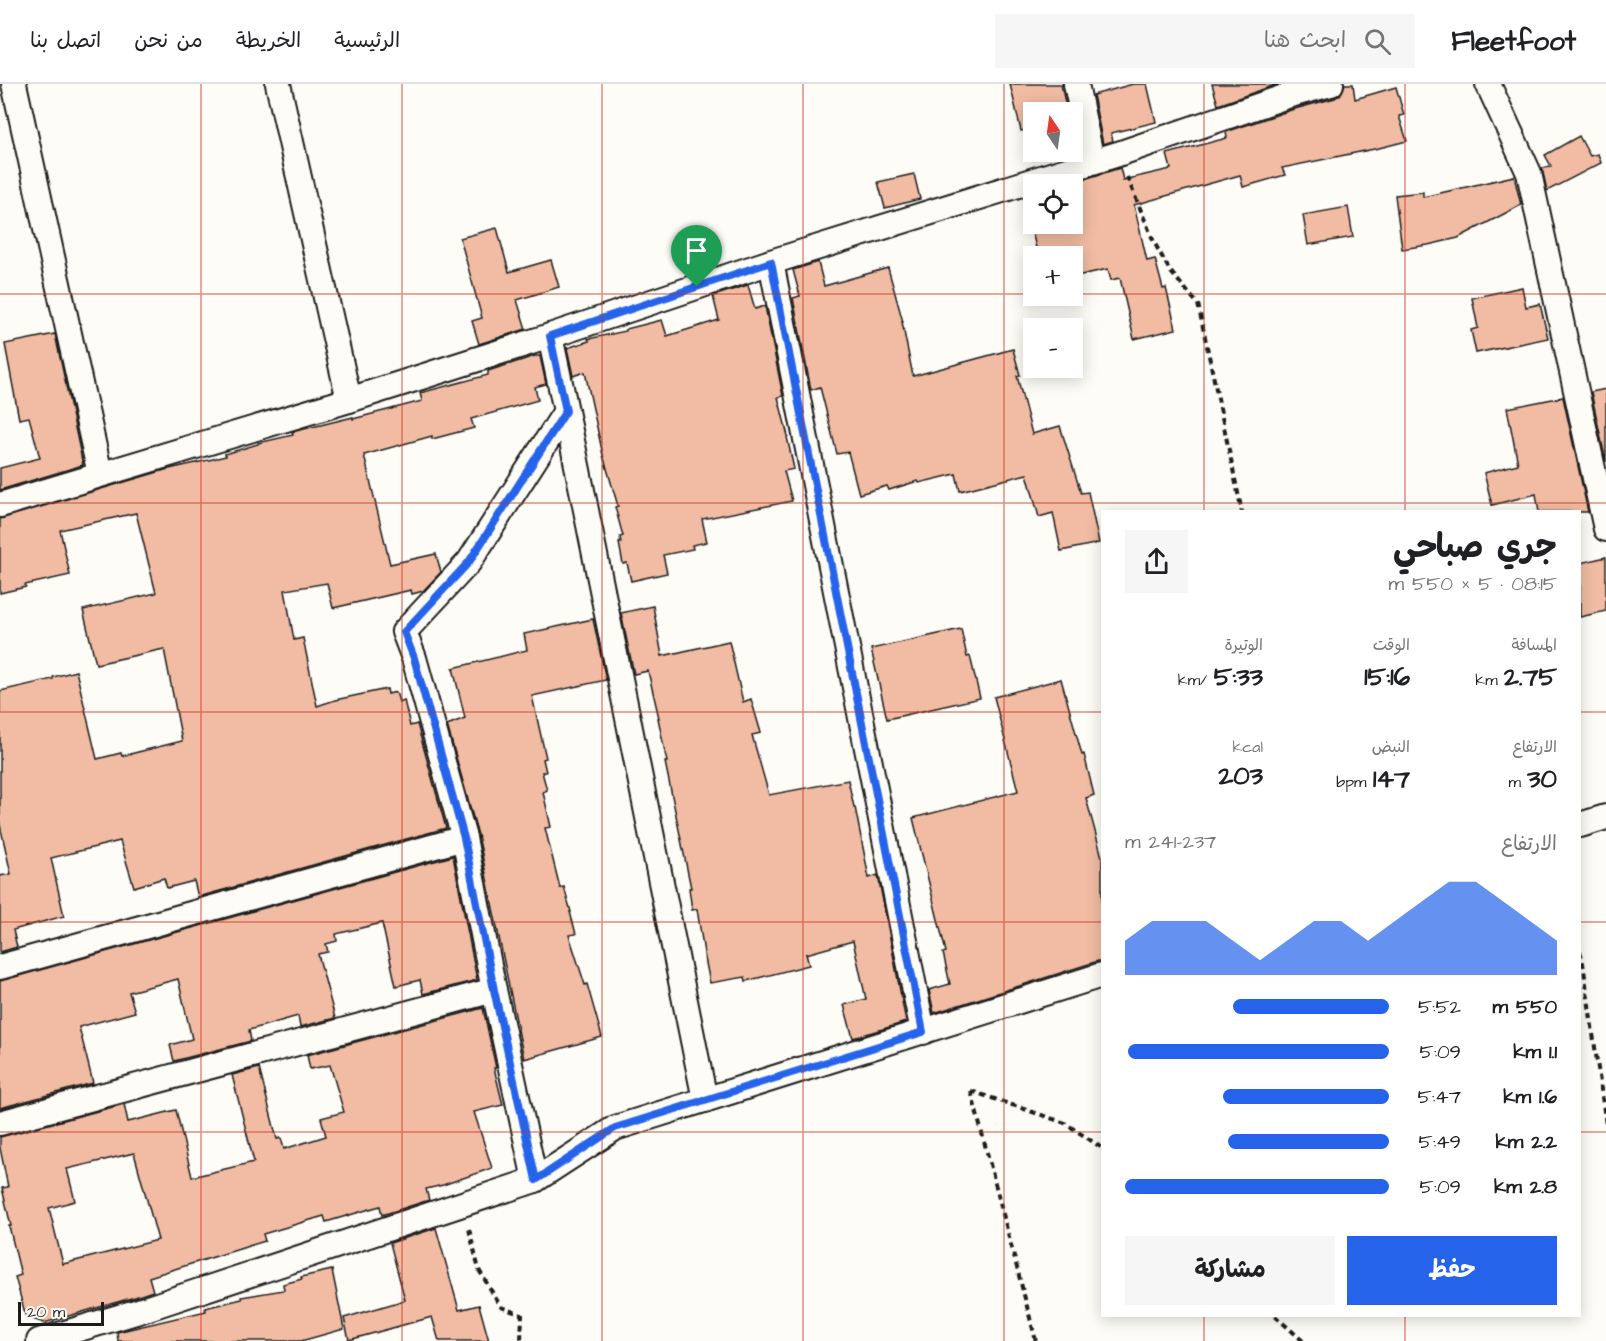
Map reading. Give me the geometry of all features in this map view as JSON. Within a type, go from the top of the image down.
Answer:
[{"type":"street","points":[[14,84],[100,474]]},
{"type":"street","points":[[278,84],[349,400]]},
{"type":"street","points":[[1076,84],[1092,161]]},
{"type":"street","points":[[0,505],[349,400],[771,262],[1118,154],[1287,96],[1331,84]]},
{"type":"street","points":[[1488,84],[1528,173],[1606,529]]},
{"type":"street","points":[[771,262],[923,1032]]},
{"type":"street","points":[[550,336],[705,1100]]},
{"type":"street","points":[[536,1180],[494,990],[464,838],[414,658],[404,632],[469,562],[566,411]]},
{"type":"street","points":[[1581,825],[1606,817]]},
{"type":"street","points":[[0,967],[464,838]]},
{"type":"street","points":[[39,1341],[139,1311],[536,1180],[615,1128],[1101,975]]},
{"type":"street","points":[[0,1123],[494,990]]},
{"type":"path","points":[[1118,154],[1154,242],[1170,271],[1198,304],[1242,510]]},
{"type":"path","points":[[1581,955],[1606,1125]]},
{"type":"path","points":[[1036,1341],[971,1091],[1065,1123],[1101,1147]]},
{"type":"path","points":[[463,1204],[479,1270],[501,1307],[522,1315],[521,1341]]},
{"type":"path","points":[[1276,1317],[1303,1341]]},
{"type":"building","points":[[1010,84],[1061,84],[1065,102],[1023,102],[1023,131],[1021,131]]},
{"type":"building","points":[[1133,84],[1147,84],[1156,122],[1111,133],[1113,141],[1103,144],[1093,95]]},
{"type":"building","points":[[1212,84],[1278,84],[1218,105]]},
{"type":"building","points":[[1345,84],[1353,84],[1355,99],[1396,87],[1404,115],[1399,116],[1407,141],[1282,168],[1285,175],[1243,187],[1240,175],[1134,205],[1147,261],[1155,259],[1163,289],[1166,288],[1176,329],[1134,339],[1120,278],[1111,280],[1108,269],[1083,275],[1083,246],[1036,246],[1033,234],[1083,234],[1083,179],[1120,168],[1123,180],[1171,169],[1167,154],[1227,138],[1226,132],[1335,98],[1341,94]]},
{"type":"building","points":[[1579,136],[1590,156],[1598,154],[1601,163],[1547,191],[1542,168],[1551,166],[1545,155]]},
{"type":"building","points":[[914,174],[920,199],[885,208],[878,182]]},
{"type":"building","points":[[1514,176],[1521,205],[1458,238],[1402,249],[1395,195],[1423,192],[1423,197]]},
{"type":"building","points":[[1348,207],[1353,237],[1308,245],[1303,215]]},
{"type":"building","points":[[497,228],[509,272],[551,260],[559,287],[517,300],[526,329],[479,344],[472,321],[482,318],[460,238]]},
{"type":"building","points":[[818,262],[824,286],[888,268],[903,322],[913,376],[1013,349],[1020,375],[1017,376],[1032,434],[1060,426],[1081,493],[1088,492],[1099,543],[1061,551],[1053,513],[1039,517],[1027,474],[960,491],[956,474],[919,483],[918,481],[889,490],[887,486],[859,494],[848,452],[837,454],[820,387],[811,390],[793,298],[800,296],[793,270]]},
{"type":"building","points":[[748,285],[755,309],[765,306],[783,396],[778,397],[794,469],[784,471],[792,501],[702,519],[707,542],[692,545],[693,549],[663,555],[667,573],[631,581],[627,563],[623,564],[619,543],[621,543],[620,537],[623,536],[615,507],[618,506],[603,455],[585,372],[573,376],[567,348],[589,341],[588,339],[662,320],[667,336],[719,320],[713,296]]},
{"type":"building","points":[[1522,287],[1526,307],[1540,304],[1548,338],[1476,353],[1471,330],[1478,328],[1472,298]]},
{"type":"building","points":[[55,334],[83,465],[0,490],[0,468],[40,458],[29,417],[19,419],[5,344]]},
{"type":"building","points":[[540,356],[546,384],[535,387],[538,400],[471,419],[474,428],[432,439],[432,436],[364,455],[390,564],[436,554],[441,572],[423,591],[412,594],[411,590],[333,608],[327,583],[285,590],[294,640],[303,638],[317,706],[387,689],[388,694],[396,692],[399,702],[404,700],[410,726],[417,724],[446,828],[198,897],[194,881],[167,888],[164,878],[134,887],[120,841],[51,858],[64,916],[13,930],[17,947],[0,952],[0,876],[11,874],[0,825],[0,691],[53,679],[53,677],[76,671],[97,759],[121,753],[122,756],[182,741],[164,649],[96,664],[83,610],[156,593],[136,513],[60,530],[70,575],[0,593],[0,519],[165,470],[226,456],[225,454],[258,443],[293,435],[292,432],[422,401],[420,393],[488,375],[488,371]]},
{"type":"building","points":[[1606,389],[1606,462],[1591,392]]},
{"type":"building","points":[[1563,397],[1588,512],[1539,510],[1536,494],[1492,505],[1484,473],[1518,464],[1507,408]]},
{"type":"building","points":[[1606,557],[1606,611],[1581,617],[1581,563]]},
{"type":"building","points":[[653,606],[662,656],[729,641],[743,702],[751,699],[761,733],[752,735],[769,795],[848,780],[869,878],[878,875],[906,1022],[853,1038],[844,1005],[866,999],[853,941],[806,954],[809,965],[746,981],[745,977],[710,983],[697,909],[692,910],[689,888],[691,888],[648,671],[634,674],[621,613]]},
{"type":"building","points":[[593,619],[606,680],[532,696],[546,758],[543,759],[546,772],[542,772],[547,790],[543,792],[551,827],[545,828],[560,888],[564,887],[576,934],[569,935],[585,985],[587,984],[602,1037],[524,1059],[478,835],[447,725],[465,718],[453,668],[527,650],[524,634]]},
{"type":"building","points":[[961,629],[980,698],[887,719],[871,649]]},
{"type":"building","points":[[1061,679],[1094,795],[1086,798],[1101,853],[1101,961],[934,1013],[929,990],[950,984],[943,953],[946,952],[913,818],[1018,791],[994,697]]},
{"type":"building","points":[[453,856],[477,980],[423,994],[420,980],[396,986],[382,923],[336,934],[337,941],[326,944],[328,952],[318,954],[335,1018],[300,1027],[298,1016],[249,1030],[251,1041],[174,1061],[170,1045],[192,1039],[178,979],[129,992],[135,1012],[79,1027],[93,1083],[0,1108],[0,981]]},
{"type":"building","points":[[483,1008],[503,1105],[474,1112],[492,1168],[426,1189],[429,1200],[382,1215],[380,1206],[326,1222],[324,1216],[263,1234],[265,1241],[149,1277],[153,1291],[135,1297],[44,1323],[26,1317],[15,1277],[21,1275],[2,1188],[8,1187],[0,1137],[124,1104],[128,1122],[176,1110],[192,1177],[254,1162],[232,1075],[259,1068],[277,1139],[281,1138],[284,1149],[326,1136],[321,1118],[344,1112],[330,1065],[310,1069],[307,1055]],"holes":[[[134,1153],[158,1240],[63,1264],[49,1208],[75,1201],[67,1169]]]},
{"type":"building","points":[[436,1228],[459,1310],[479,1305],[489,1341],[439,1341],[432,1317],[349,1340],[344,1318],[405,1300],[390,1243]]},
{"type":"building","points":[[332,1270],[344,1329],[301,1341],[118,1341],[117,1332],[206,1311],[205,1308],[242,1299],[241,1297],[284,1290],[283,1284]]},
{"type":"route","points":[[771,262],[923,1032],[615,1128],[536,1180],[494,990],[464,838],[414,658],[404,632],[469,562],[566,411],[550,336],[697,287],[771,262]]}]
